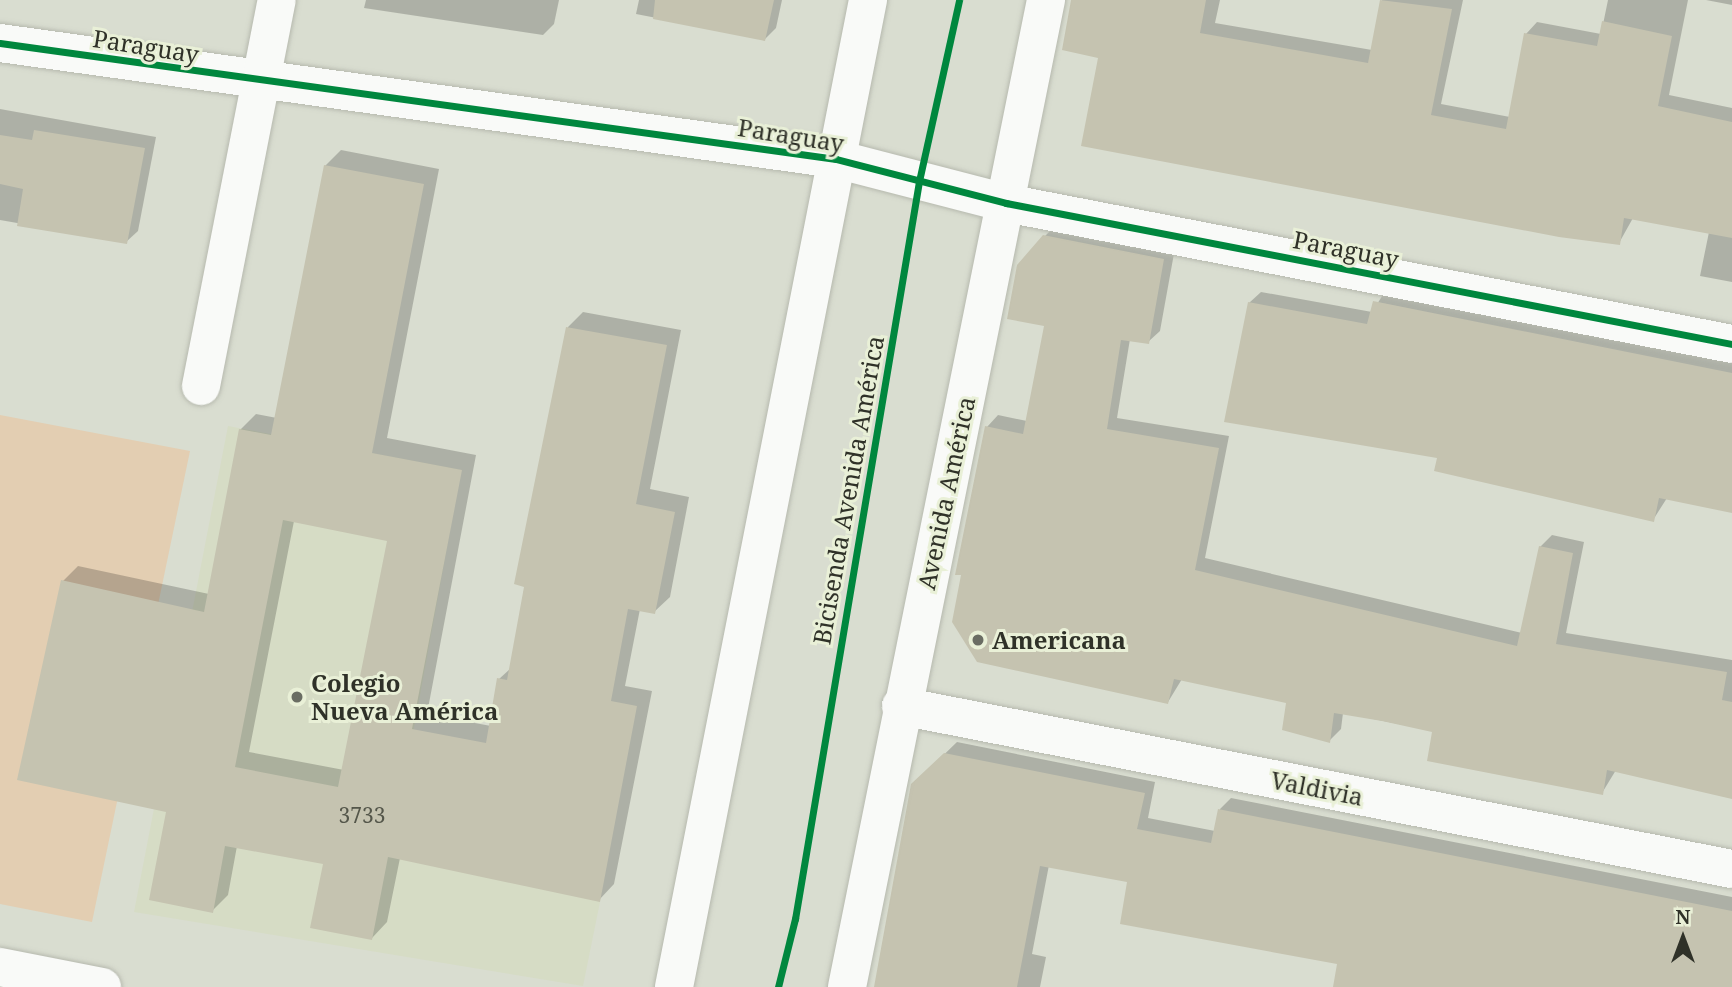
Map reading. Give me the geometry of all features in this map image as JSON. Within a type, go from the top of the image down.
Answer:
[{"type":"street","points":[[201,386],[277,0]]},
{"type":"street","points":[[674,987],[868,0]]},
{"type":"street","name":"Avenida América","points":[[846,987],[1046,0]]},
{"type":"street","name":"Paraguay","points":[[0,43],[261,82],[835,159],[1006,203],[1732,344]]},
{"type":"street","name":"Valdivia","points":[[901,706],[1732,869]]},
{"type":"street","points":[[0,967],[102,987]]},
{"type":"shaded area","points":[[0,415],[190,451],[92,922],[0,904]]},
{"type":"shaded area","name":"Colegio Nueva América","points":[[228,426],[461,470],[408,761],[600,902],[583,986],[134,912]]},
{"type":"building","points":[[655,0],[774,0],[765,41],[653,19]]},
{"type":"building","points":[[1071,0],[1206,0],[1200,33],[1368,63],[1380,0],[1452,9],[1431,115],[1506,129],[1524,33],[1597,46],[1602,21],[1672,36],[1658,106],[1732,122],[1732,238],[1624,218],[1620,245],[1559,237],[1081,146],[1098,58],[1062,50]]},
{"type":"building","points":[[34,130],[145,148],[127,244],[17,226],[23,189],[0,184],[0,135],[32,140]]},
{"type":"building","points":[[324,165],[424,184],[372,453],[462,470],[412,729],[486,743],[497,678],[507,680],[524,587],[514,584],[566,327],[667,345],[636,504],[675,512],[655,614],[628,609],[611,701],[637,706],[600,902],[388,857],[372,940],[310,928],[323,864],[225,846],[213,913],[149,900],[166,812],[17,780],[61,580],[204,612],[239,429],[271,435]],"holes":[[[283,520],[387,541],[338,787],[235,767]]]},
{"type":"building","points":[[1043,235],[1164,259],[1149,344],[1121,340],[1107,429],[1219,448],[1195,570],[1517,646],[1539,546],[1573,553],[1556,644],[1727,672],[1722,700],[1732,702],[1732,799],[1607,770],[1603,795],[1427,761],[1432,732],[1382,721],[1334,713],[1330,743],[1282,730],[1286,703],[1174,679],[1168,704],[977,662],[952,622],[961,575],[955,575],[985,426],[1023,434],[1044,326],[1007,319],[1017,265]]},
{"type":"building","points":[[1373,301],[1732,373],[1732,513],[1659,498],[1654,522],[1434,471],[1437,458],[1224,422],[1248,302],[1367,324]]},
{"type":"building","points":[[944,753],[1145,793],[1137,829],[1211,843],[1218,809],[1732,911],[1732,987],[1333,987],[1337,964],[1120,924],[1127,882],[1040,866],[1017,987],[874,987],[911,784]]},
{"type":"cycle path","name":"Bicisenda Avenida América","points":[[778,987],[795,919],[919,181],[959,0]]},
{"type":"cycle path","points":[[0,43],[836,159],[1006,203],[1732,344]]},
{"type":"place","name":"Americana","points":[[978,640]]},
{"type":"place","name":"Colegio Nueva América","points":[[297,697]]}]
